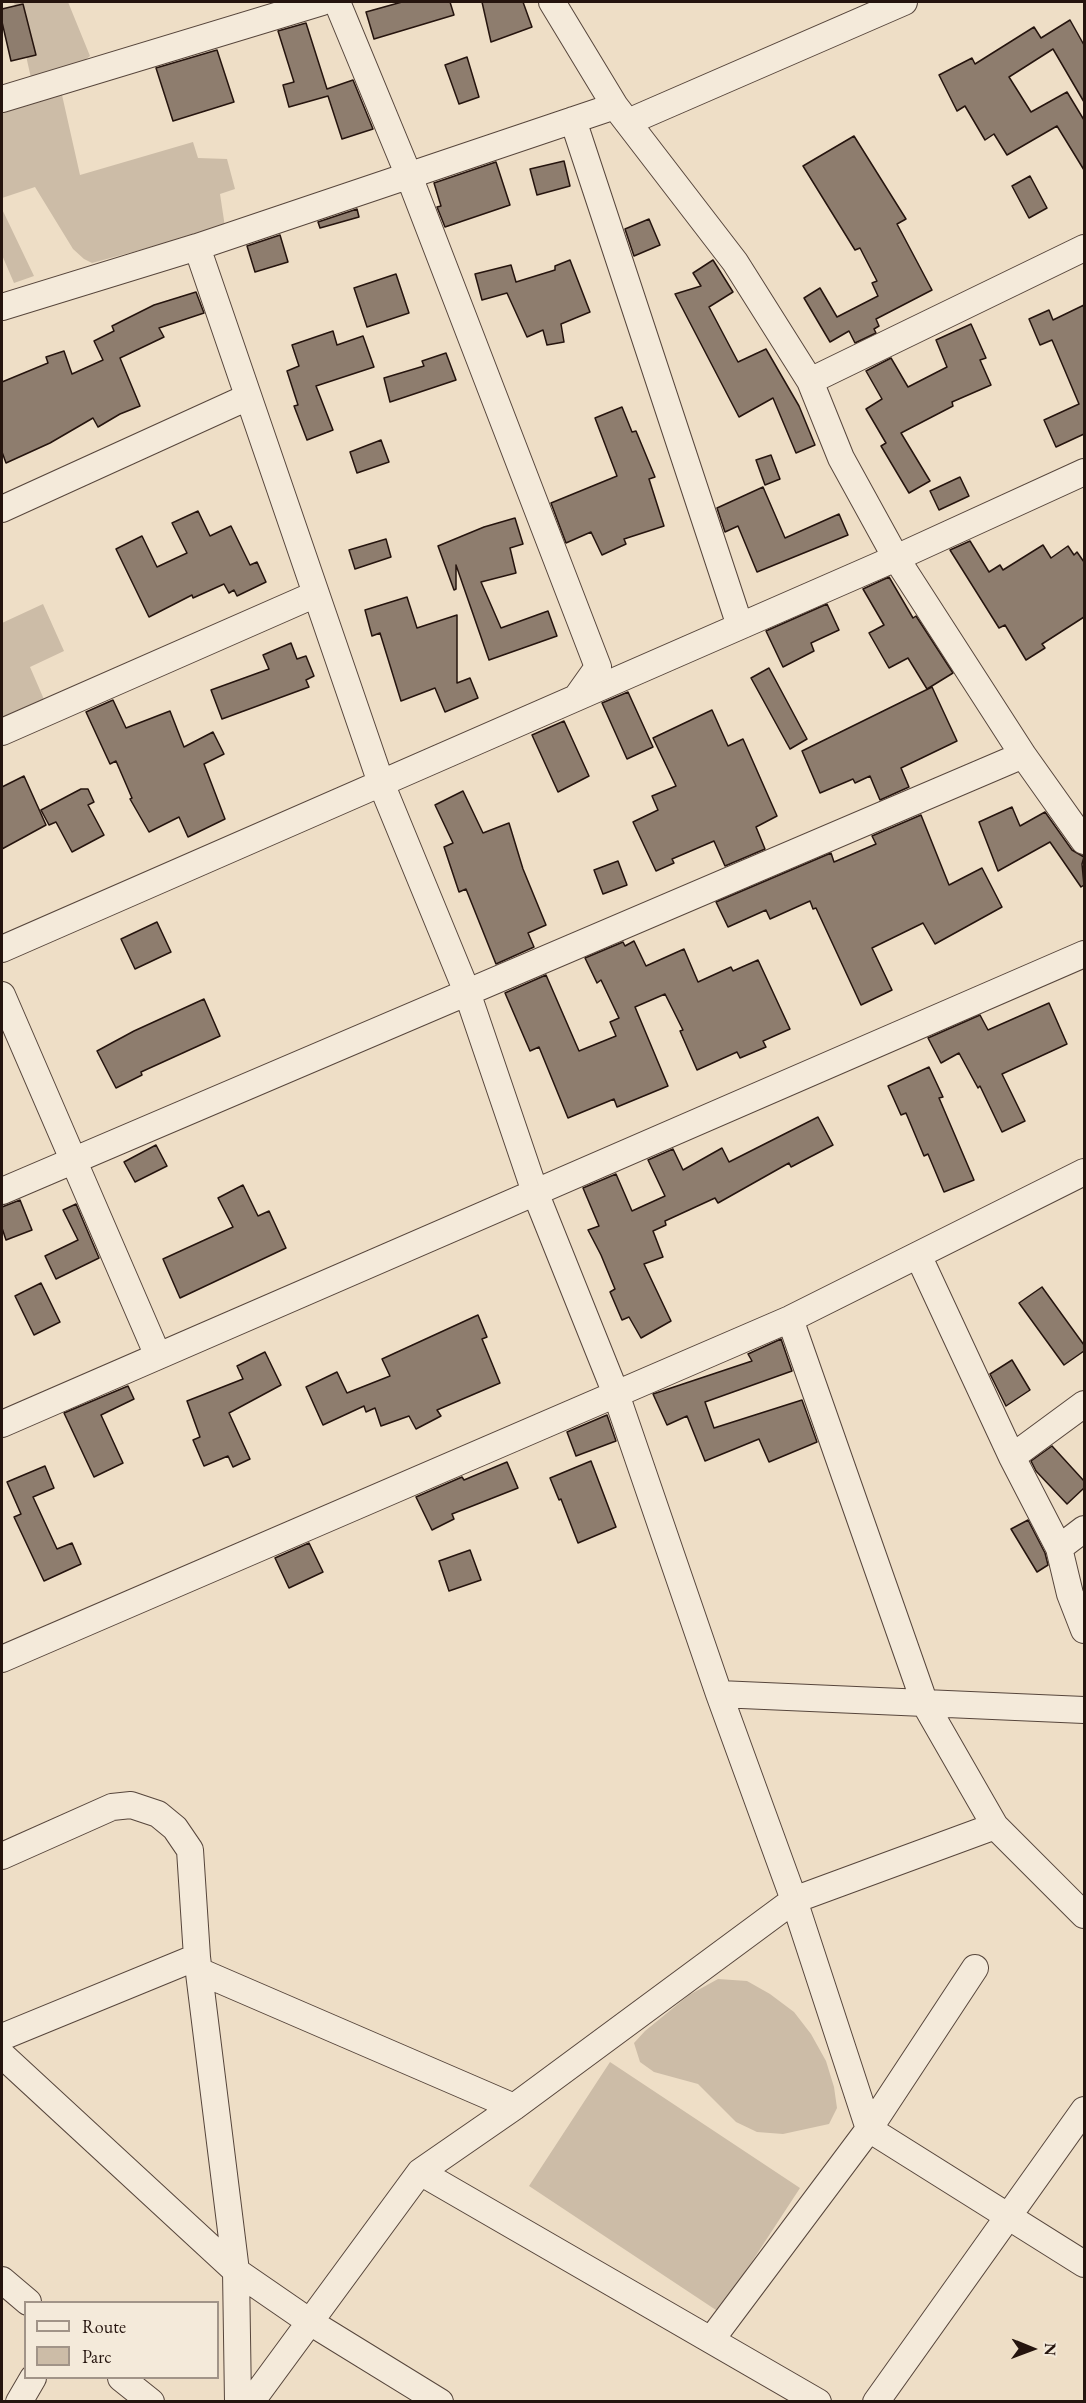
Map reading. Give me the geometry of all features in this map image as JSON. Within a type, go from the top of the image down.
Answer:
[{"type":"street","points":[[2,99],[322,2]]},
{"type":"street","points":[[337,2],[409,176],[598,666],[575,698]]},
{"type":"street","points":[[555,3],[622,114],[735,262],[810,381],[841,458],[897,558],[1023,755],[1081,827]]},
{"type":"street","points":[[2,307],[197,247],[573,120],[622,114],[891,4]]},
{"type":"street","points":[[573,120],[740,626]]},
{"type":"street","points":[[197,247],[381,783],[467,992],[535,1192],[616,1394],[718,1694],[794,1900],[869,2129],[1084,2264]]},
{"type":"street","points":[[810,381],[1084,248]]},
{"type":"street","points":[[2,509],[248,397]]},
{"type":"street","points":[[2,949],[897,558],[1084,472]]},
{"type":"street","points":[[2,732],[316,594]]},
{"type":"street","points":[[2,1191],[1023,755]]},
{"type":"street","points":[[2,1424],[1084,954]]},
{"type":"street","points":[[2,995],[158,1356]]},
{"type":"street","points":[[2,1659],[790,1319],[1084,1172]]},
{"type":"street","points":[[918,1256],[1012,1457],[1059,1548],[1070,1594],[1084,1630]]},
{"type":"street","points":[[790,1319],[925,1704],[995,1826],[1084,1915]]},
{"type":"street","points":[[1012,1457],[1084,1404]]},
{"type":"street","points":[[1059,1548],[1084,1529]]},
{"type":"street","points":[[718,1694],[1084,1710]]},
{"type":"street","points":[[2,1856],[112,1807],[131,1805],[158,1814],[175,1828],[190,1850],[198,1964],[236,2271],[238,2402]]},
{"type":"street","points":[[251,2402],[420,2172],[514,2107],[794,1900],[995,1826]]},
{"type":"street","points":[[2,2037],[198,1964],[514,2107]]},
{"type":"street","points":[[711,2340],[869,2129],[975,1968]]},
{"type":"street","points":[[2,2055],[236,2271],[310,2322],[440,2402]]},
{"type":"street","points":[[876,2402],[1010,2217],[1084,2110]]},
{"type":"street","points":[[420,2172],[818,2402]]},
{"type":"street","points":[[2,2280],[27,2301]]},
{"type":"street","points":[[19,2402],[32,2379]]},
{"type":"street","points":[[122,2379],[151,2402]]},
{"type":"green space","points":[[14,2],[68,2],[90,56],[72,71],[62,95],[80,175],[193,142],[198,158],[227,159],[235,189],[220,194],[225,227],[92,263],[73,249],[35,187],[2,198],[2,111],[35,96]]},
{"type":"green space","points":[[2,209],[34,276],[14,283],[2,255]]},
{"type":"green space","points":[[43,604],[64,651],[30,667],[52,718],[2,743],[2,623]]},
{"type":"green space","points":[[718,1979],[747,1981],[770,1994],[794,2012],[811,2034],[826,2061],[834,2087],[837,2108],[829,2124],[783,2134],[757,2132],[736,2122],[698,2084],[654,2072],[640,2062],[634,2043],[645,2031],[689,1995]]},
{"type":"green space","points":[[610,2062],[800,2188],[719,2312],[529,2186]]},
{"type":"building","points":[[402,2],[450,2],[454,15],[374,39],[366,12]]},
{"type":"building","points":[[482,2],[523,2],[532,27],[491,42]]},
{"type":"building","points":[[23,4],[36,55],[11,61],[2,22],[2,9]]},
{"type":"building","points":[[1070,20],[1084,45],[1084,102],[1053,49],[1009,77],[1031,112],[1067,92],[1084,120],[1084,170],[1057,126],[1007,155],[994,134],[985,140],[965,106],[957,111],[939,75],[972,58],[975,64],[1034,27],[1041,38]]},
{"type":"building","points":[[306,23],[327,89],[353,80],[373,129],[342,139],[328,96],[289,107],[283,85],[294,82],[278,31]]},
{"type":"building","points":[[217,50],[234,102],[173,121],[156,68]]},
{"type":"building","points":[[467,57],[479,97],[459,104],[445,65]]},
{"type":"building","points":[[854,136],[906,219],[897,224],[932,290],[876,319],[879,326],[874,329],[876,333],[855,343],[849,331],[830,342],[804,298],[820,288],[837,317],[878,296],[872,283],[877,281],[860,248],[855,250],[803,166]]},
{"type":"building","points":[[564,161],[570,186],[537,195],[530,169]]},
{"type":"building","points":[[496,162],[510,205],[445,227],[437,207],[441,206],[434,183]]},
{"type":"building","points":[[1030,176],[1047,208],[1029,218],[1012,186]]},
{"type":"building","points":[[357,209],[359,217],[320,228],[318,222]]},
{"type":"building","points":[[649,219],[660,245],[634,256],[625,229]]},
{"type":"building","points":[[280,235],[288,262],[255,272],[247,246]]},
{"type":"building","points":[[570,260],[590,312],[561,324],[564,342],[547,345],[543,330],[527,337],[507,293],[482,300],[475,274],[511,265],[516,282],[555,270],[555,266]]},
{"type":"building","points":[[713,260],[733,292],[709,307],[738,362],[766,349],[799,406],[815,445],[796,453],[773,398],[739,417],[675,294],[701,286],[693,273]]},
{"type":"building","points":[[396,274],[409,313],[367,327],[354,288]]},
{"type":"building","points":[[196,292],[204,313],[159,328],[164,337],[120,358],[140,406],[98,427],[93,418],[50,443],[6,463],[2,452],[2,382],[48,363],[46,357],[64,351],[72,374],[103,360],[94,341],[114,331],[112,326],[154,305]]},
{"type":"building","points":[[1084,305],[1084,434],[1056,447],[1044,420],[1079,404],[1052,340],[1040,345],[1029,319],[1049,310],[1053,320]]},
{"type":"building","points":[[971,324],[986,358],[980,360],[991,385],[952,402],[953,406],[901,433],[930,481],[909,493],[881,446],[886,443],[866,409],[882,399],[866,371],[891,358],[908,387],[947,367],[936,340]]},
{"type":"building","points":[[333,331],[337,345],[363,336],[374,367],[316,386],[333,430],[307,440],[294,406],[298,405],[287,371],[299,366],[292,345]]},
{"type":"building","points":[[446,353],[456,380],[390,402],[384,378],[424,366],[422,361]]},
{"type":"building","points":[[622,407],[632,432],[636,431],[655,477],[649,479],[664,526],[624,539],[626,544],[602,555],[591,532],[566,543],[551,503],[617,476],[595,418]]},
{"type":"building","points":[[381,440],[389,462],[357,473],[350,452]]},
{"type":"building","points":[[771,455],[780,479],[765,485],[756,460]]},
{"type":"building","points":[[960,477],[969,496],[939,510],[930,491]]},
{"type":"building","points":[[763,487],[785,538],[839,514],[848,535],[757,572],[738,526],[725,532],[717,508]]},
{"type":"building","points":[[198,511],[210,536],[231,526],[250,565],[257,562],[266,582],[237,596],[234,590],[229,593],[224,584],[193,598],[192,595],[149,617],[116,549],[142,536],[157,567],[187,553],[172,523]]},
{"type":"building","points":[[515,518],[523,544],[510,548],[516,573],[481,582],[501,628],[548,611],[557,636],[489,660],[456,565],[456,589],[454,590],[438,546],[484,527]]},
{"type":"building","points":[[386,539],[391,557],[355,569],[349,550]]},
{"type":"building","points":[[970,541],[989,572],[1000,565],[1003,570],[1043,545],[1051,558],[1068,546],[1074,555],[1077,552],[1084,562],[1084,617],[1042,644],[1045,648],[1026,660],[1005,625],[999,628],[950,550]]},
{"type":"building","points":[[889,577],[913,618],[916,616],[953,673],[927,689],[908,658],[889,668],[869,633],[884,625],[863,589]]},
{"type":"building","points":[[407,597],[417,628],[457,615],[457,683],[470,678],[478,698],[445,712],[435,688],[401,701],[380,633],[372,636],[365,610]]},
{"type":"building","points":[[827,604],[839,630],[811,643],[814,651],[783,667],[766,631]]},
{"type":"building","points":[[291,643],[297,659],[306,656],[314,676],[306,680],[309,687],[222,719],[211,690],[269,669],[263,655]]},
{"type":"building","points":[[769,668],[807,739],[790,749],[751,678]]},
{"type":"building","points":[[932,687],[957,741],[901,768],[909,787],[880,800],[870,776],[855,783],[853,779],[820,793],[802,751]]},
{"type":"building","points":[[628,692],[653,747],[627,759],[602,703]]},
{"type":"building","points":[[113,700],[126,728],[170,711],[184,747],[213,732],[224,754],[204,764],[225,819],[188,837],[179,817],[149,832],[130,799],[132,798],[116,761],[110,764],[86,712]]},
{"type":"building","points":[[712,710],[728,746],[743,739],[777,816],[756,827],[765,849],[725,866],[714,841],[672,859],[674,863],[656,871],[633,822],[658,810],[652,796],[676,786],[653,738]]},
{"type":"building","points":[[564,721],[589,776],[558,792],[532,735]]},
{"type":"building","points":[[24,776],[46,825],[2,849],[2,787]]},
{"type":"building","points":[[81,789],[88,789],[94,802],[88,805],[104,835],[72,852],[56,822],[49,825],[41,810]]},
{"type":"building","points":[[463,791],[483,833],[509,823],[523,869],[546,925],[528,933],[534,947],[496,964],[466,889],[459,892],[444,847],[453,843],[435,805]]},
{"type":"building","points":[[1012,807],[1020,826],[1045,812],[1072,850],[1084,857],[1082,864],[1084,885],[1081,887],[1050,842],[998,871],[979,822]]},
{"type":"building","points":[[921,815],[949,885],[982,868],[1002,907],[935,944],[923,923],[872,948],[892,990],[861,1005],[816,908],[813,909],[810,901],[770,919],[766,910],[728,927],[716,902],[831,853],[834,862],[876,844],[872,836]]},
{"type":"building","points":[[618,861],[627,885],[603,894],[594,870]]},
{"type":"building","points":[[157,922],[171,952],[135,969],[121,939]]},
{"type":"building","points":[[634,941],[646,966],[684,949],[698,982],[731,967],[733,971],[758,960],[790,1029],[763,1041],[766,1047],[740,1058],[737,1052],[697,1070],[680,1031],[683,1030],[665,994],[635,1007],[668,1086],[617,1107],[614,1099],[568,1118],[539,1047],[530,1051],[505,993],[546,975],[579,1051],[616,1036],[610,1022],[619,1018],[601,980],[597,983],[585,958],[623,942],[625,946]]},
{"type":"building","points":[[204,999],[220,1036],[141,1072],[142,1075],[116,1088],[97,1051],[134,1031]]},
{"type":"building","points":[[1049,1003],[1067,1044],[1002,1074],[1025,1121],[1002,1132],[980,1086],[978,1088],[959,1053],[941,1063],[928,1038],[980,1015],[988,1030]]},
{"type":"building","points":[[929,1067],[943,1097],[939,1098],[974,1180],[944,1192],[928,1154],[924,1156],[906,1113],[901,1115],[888,1086]]},
{"type":"building","points":[[818,1117],[833,1145],[791,1167],[789,1163],[718,1203],[715,1198],[665,1221],[666,1225],[653,1231],[663,1257],[644,1264],[671,1321],[641,1338],[629,1317],[622,1320],[610,1292],[615,1289],[588,1230],[599,1226],[583,1188],[616,1174],[632,1211],[665,1196],[648,1160],[673,1149],[683,1170],[722,1148],[729,1162]]},
{"type":"building","points":[[156,1145],[167,1166],[135,1182],[124,1162]]},
{"type":"building","points":[[243,1185],[258,1216],[269,1211],[286,1248],[180,1298],[163,1259],[233,1227],[218,1198]]},
{"type":"building","points":[[20,1200],[32,1230],[6,1240],[2,1228],[2,1207]]},
{"type":"building","points":[[76,1204],[99,1258],[56,1279],[45,1256],[78,1240],[63,1210]]},
{"type":"building","points":[[41,1283],[60,1322],[34,1335],[15,1296]]},
{"type":"building","points":[[1042,1287],[1084,1345],[1084,1351],[1064,1365],[1019,1303]]},
{"type":"building","points":[[478,1315],[487,1337],[482,1339],[500,1383],[437,1410],[441,1416],[416,1429],[409,1416],[381,1426],[375,1408],[366,1412],[364,1406],[323,1425],[306,1387],[337,1372],[347,1393],[390,1376],[382,1359]]},
{"type":"building","points":[[781,1339],[792,1371],[705,1402],[714,1428],[802,1400],[817,1442],[769,1462],[759,1439],[705,1461],[687,1416],[667,1425],[653,1394],[752,1361],[748,1354]]},
{"type":"building","points":[[265,1352],[281,1385],[229,1413],[250,1459],[233,1467],[228,1456],[204,1466],[193,1440],[200,1437],[187,1401],[243,1379],[237,1366]]},
{"type":"building","points":[[1012,1360],[1030,1390],[1006,1406],[990,1374]]},
{"type":"building","points":[[128,1386],[134,1399],[101,1415],[123,1463],[94,1477],[64,1413]]},
{"type":"building","points":[[607,1415],[616,1441],[576,1456],[567,1432]]},
{"type":"building","points":[[1052,1446],[1084,1481],[1084,1488],[1067,1504],[1036,1471],[1031,1461]]},
{"type":"building","points":[[591,1461],[616,1527],[578,1543],[550,1478]]},
{"type":"building","points":[[507,1462],[518,1488],[452,1514],[454,1519],[432,1530],[416,1497],[462,1477],[464,1480]]},
{"type":"building","points":[[45,1466],[54,1488],[33,1497],[57,1549],[72,1543],[81,1564],[44,1581],[14,1517],[21,1514],[7,1482]]},
{"type":"building","points":[[1028,1520],[1045,1553],[1048,1565],[1037,1572],[1011,1529]]},
{"type":"building","points":[[309,1543],[323,1572],[289,1588],[275,1558]]},
{"type":"building","points":[[470,1550],[481,1580],[449,1591],[439,1561]]}]
